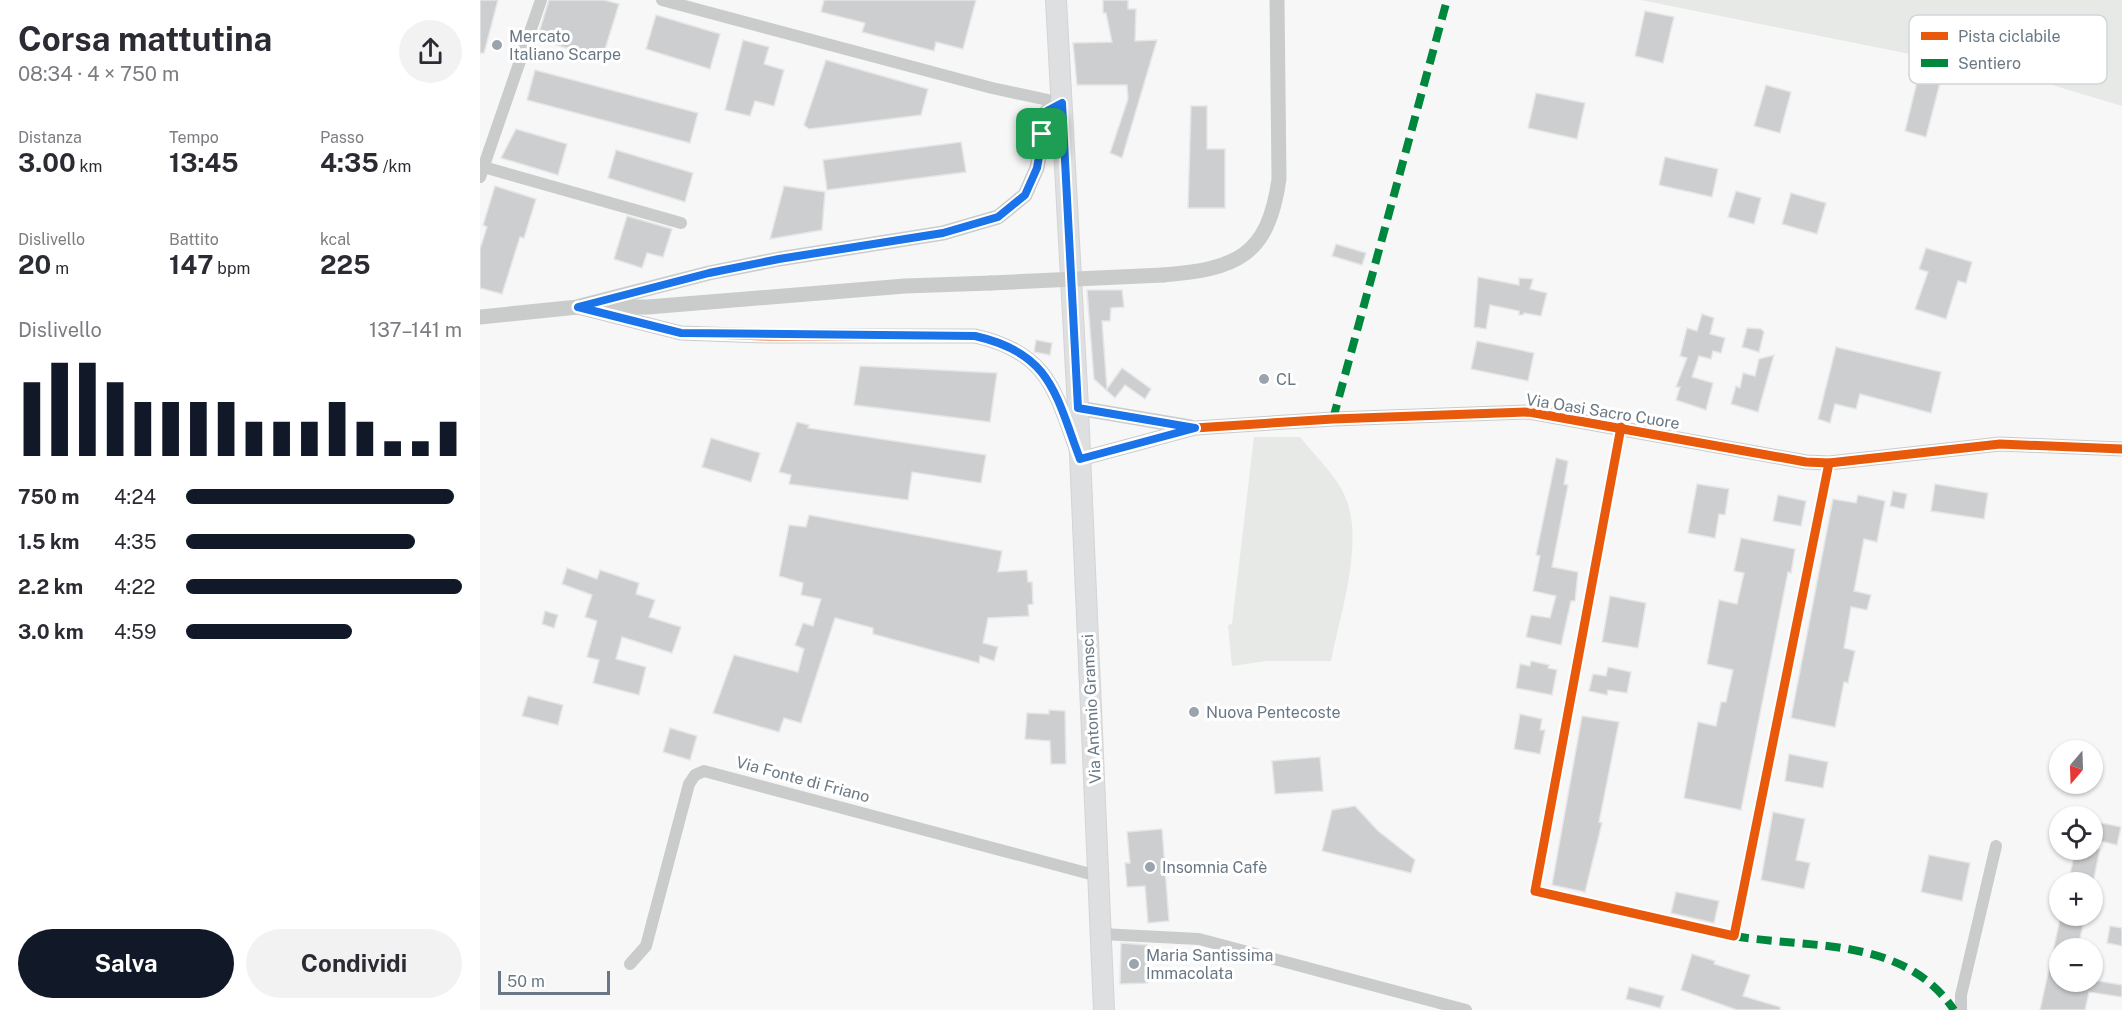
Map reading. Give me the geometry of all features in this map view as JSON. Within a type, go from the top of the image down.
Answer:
[{"type":"main road","name":"Via Antonio Gramsci","points":[[1056,0],[1078,408],[1104,1010]]},
{"type":"street","points":[[541,0],[481,170],[681,223]]},
{"type":"street","points":[[662,0],[992,88],[1062,103]]},
{"type":"street","points":[[480,317],[578,307],[648,307],[894,287],[1208,272],[1253,249],[1266,232],[1275,206],[1279,179],[1277,0]]},
{"type":"street","points":[[578,307],[709,273],[790,257],[943,233],[998,217],[1025,195],[1037,168],[1047,111],[1062,103]]},
{"type":"street","points":[[578,307],[681,333],[975,336],[997,341],[1018,349],[1038,366],[1054,392],[1080,459]]},
{"type":"street","name":"Via Oasi Sacro Cuore","points":[[1078,408],[1195,428]]},
{"type":"street","name":"Via Oasi Sacro Cuore","points":[[1080,459],[1195,428],[1333,419],[1529,412],[1621,427],[1781,459],[1829,463],[2000,444],[2122,448]]},
{"type":"street","points":[[1621,427],[1535,891],[1734,936],[1829,463]]},
{"type":"street","name":"Via Fonte di Friano","points":[[630,964],[646,946],[689,784],[695,775],[704,771],[1098,876]]},
{"type":"street","points":[[1960,1010],[1961,995],[1996,846]]},
{"type":"street","points":[[1101,934],[1199,939],[1466,1010]]},
{"type":"shaded area","points":[[1641,0],[2122,0],[2122,106],[2049,84],[2107,84],[2107,15],[1909,15],[1909,54]]},
{"type":"shaded area","points":[[1254,437],[1300,437],[1333,476],[1347,501],[1353,539],[1351,559],[1331,661],[1267,661],[1232,666],[1228,625],[1232,624]]},
{"type":"building","points":[[480,0],[498,0],[484,53],[480,53]]},
{"type":"building","points":[[549,0],[604,0],[619,4],[602,59],[537,39]]},
{"type":"building","points":[[824,0],[976,0],[963,49],[936,42],[934,51],[862,32],[865,23],[821,12]]},
{"type":"building","points":[[1103,0],[1128,0],[1128,9],[1136,9],[1135,41],[1157,40],[1122,158],[1110,153],[1128,99],[1127,85],[1077,85],[1073,43],[1112,42],[1106,13],[1103,13]]},
{"type":"building","points":[[1645,11],[1674,17],[1663,63],[1635,56]]},
{"type":"building","points":[[656,15],[720,34],[710,69],[646,49]]},
{"type":"building","points":[[743,40],[769,47],[764,64],[784,70],[774,106],[755,101],[750,116],[725,110]]},
{"type":"building","points":[[826,60],[928,89],[921,115],[809,129],[804,125]]},
{"type":"building","points":[[535,70],[698,113],[690,143],[527,100]]},
{"type":"building","points":[[1917,84],[1940,84],[1926,137],[1905,131]]},
{"type":"building","points":[[1766,85],[1791,92],[1780,133],[1754,126]]},
{"type":"building","points":[[1536,93],[1585,103],[1577,139],[1528,128]]},
{"type":"building","points":[[1191,106],[1207,106],[1207,149],[1225,149],[1225,208],[1188,208]]},
{"type":"building","points":[[516,129],[567,144],[558,175],[501,158]]},
{"type":"building","points":[[961,142],[966,172],[827,190],[823,160]]},
{"type":"building","points":[[616,150],[693,173],[685,202],[608,178]]},
{"type":"building","points":[[1665,157],[1718,169],[1712,197],[1659,185]]},
{"type":"building","points":[[495,186],[536,199],[524,238],[520,237],[502,294],[480,288],[480,249],[487,227],[483,225]]},
{"type":"building","points":[[784,186],[825,192],[822,230],[770,239]]},
{"type":"building","points":[[1736,191],[1761,198],[1754,224],[1728,217]]},
{"type":"building","points":[[1791,193],[1826,203],[1817,234],[1782,224]]},
{"type":"building","points":[[627,216],[672,229],[663,257],[647,253],[642,268],[614,259]]},
{"type":"building","points":[[1336,244],[1366,253],[1362,265],[1332,256]]},
{"type":"building","points":[[1926,248],[1972,262],[1966,283],[1958,281],[1946,319],[1915,309],[1928,272],[1919,269]]},
{"type":"building","points":[[1478,277],[1519,285],[1519,278],[1533,279],[1530,289],[1547,293],[1541,316],[1524,313],[1519,315],[1519,311],[1490,305],[1486,329],[1474,327]]},
{"type":"building","points":[[1087,290],[1122,290],[1124,307],[1111,308],[1110,321],[1102,321],[1107,389],[1122,368],[1151,389],[1145,399],[1125,385],[1115,398],[1094,379]]},
{"type":"building","points":[[1702,314],[1714,318],[1710,334],[1725,338],[1721,353],[1713,351],[1711,359],[1699,356],[1692,377],[1713,383],[1706,410],[1676,400],[1680,387],[1676,387],[1687,358],[1680,356],[1687,328],[1697,331]]},
{"type":"building","points":[[1747,328],[1761,329],[1764,332],[1759,352],[1742,347]]},
{"type":"building","points":[[1036,340],[1052,343],[1050,355],[1034,352]]},
{"type":"building","points":[[1477,341],[1534,353],[1528,381],[1471,369]]},
{"type":"building","points":[[1836,347],[1941,372],[1931,413],[1860,394],[1856,409],[1835,404],[1830,423],[1818,419]]},
{"type":"building","points":[[1774,355],[1758,412],[1731,404],[1736,386],[1740,388],[1743,373],[1755,376],[1759,359]]},
{"type":"building","points":[[860,366],[997,373],[990,422],[854,405]]},
{"type":"building","points":[[797,422],[809,425],[808,428],[986,455],[981,483],[912,472],[908,500],[789,484],[791,475],[779,472]]},
{"type":"building","points":[[711,438],[760,453],[751,482],[702,467]]},
{"type":"building","points":[[1556,458],[1568,461],[1564,484],[1568,485],[1552,567],[1578,572],[1575,601],[1571,601],[1561,645],[1526,637],[1531,615],[1550,618],[1556,596],[1533,591],[1540,556],[1536,555]]},
{"type":"building","points":[[1697,484],[1729,489],[1725,515],[1719,514],[1715,538],[1688,533]]},
{"type":"building","points":[[1935,484],[1988,493],[1984,519],[1931,511]]},
{"type":"building","points":[[1893,491],[1907,494],[1904,509],[1890,506]]},
{"type":"building","points":[[1778,495],[1806,501],[1801,526],[1773,521]]},
{"type":"building","points":[[1858,495],[1885,501],[1877,542],[1864,539],[1854,591],[1871,595],[1867,610],[1851,607],[1844,648],[1855,651],[1848,683],[1844,682],[1835,727],[1791,718],[1833,499],[1856,503]]},
{"type":"building","points":[[809,515],[1002,551],[998,572],[1027,570],[1028,582],[1032,582],[1033,604],[1028,605],[1029,616],[988,618],[983,643],[998,647],[994,661],[980,656],[979,663],[873,634],[873,628],[835,618],[801,723],[784,718],[779,732],[713,713],[734,655],[798,672],[804,649],[795,645],[803,623],[813,626],[821,599],[801,595],[803,583],[779,576],[789,525],[806,527]]},
{"type":"building","points":[[1741,538],[1795,549],[1791,573],[1788,572],[1741,810],[1684,798],[1698,722],[1716,726],[1721,702],[1726,702],[1733,670],[1707,664],[1719,600],[1737,604],[1744,573],[1734,571]]},
{"type":"building","points":[[567,568],[597,579],[600,570],[639,583],[636,594],[655,600],[649,617],[681,627],[672,653],[622,637],[616,659],[646,667],[639,695],[593,683],[599,660],[587,657],[597,621],[585,617],[592,595],[562,584]]},
{"type":"building","points":[[1610,596],[1646,603],[1638,648],[1602,642]]},
{"type":"building","points":[[545,611],[558,615],[554,628],[542,624]]},
{"type":"building","points":[[1531,661],[1549,665],[1548,668],[1557,670],[1552,695],[1516,688],[1520,664],[1530,666]]},
{"type":"building","points":[[1608,667],[1631,672],[1627,693],[1608,690],[1607,695],[1589,691],[1593,674],[1606,676]]},
{"type":"building","points":[[528,696],[563,705],[558,725],[522,716]]},
{"type":"building","points":[[1049,710],[1065,711],[1066,764],[1051,764],[1050,741],[1025,739],[1027,713],[1049,714]]},
{"type":"building","points":[[1520,714],[1542,719],[1540,730],[1545,730],[1540,754],[1514,749]]},
{"type":"building","points":[[1582,716],[1619,722],[1599,822],[1602,823],[1585,892],[1552,885]]},
{"type":"building","points":[[670,728],[697,736],[690,760],[663,752]]},
{"type":"building","points":[[1789,754],[1828,762],[1823,788],[1785,781]]},
{"type":"building","points":[[1320,757],[1323,791],[1275,794],[1272,761]]},
{"type":"building","points":[[1355,806],[1378,831],[1415,860],[1411,873],[1322,851],[1332,810]]},
{"type":"building","points":[[1773,812],[1805,819],[1796,860],[1810,863],[1804,889],[1761,880]]},
{"type":"building","points":[[2103,823],[2121,827],[2117,845],[2103,842]]},
{"type":"building","points":[[1162,829],[1169,921],[1148,923],[1145,886],[1127,887],[1125,863],[1130,863],[1127,832]]},
{"type":"building","points":[[1929,855],[1970,863],[1962,901],[1921,892]]},
{"type":"building","points":[[2073,860],[2098,860],[2095,872],[2070,872]]},
{"type":"building","points":[[1676,892],[1719,901],[1714,923],[1671,913]]},
{"type":"building","points":[[2059,926],[2083,926],[2080,938],[2056,938]]},
{"type":"building","points":[[2110,926],[2122,928],[2122,946],[2107,943]]},
{"type":"building","points":[[1121,943],[1147,945],[1147,983],[1120,984]]},
{"type":"building","points":[[1692,954],[1715,961],[1714,964],[1750,975],[1743,996],[1780,1007],[1780,1010],[1737,1010],[1681,990]]},
{"type":"building","points":[[2049,969],[2049,992],[2089,992],[2085,1010],[2040,1010]]},
{"type":"building","points":[[2103,982],[2122,985],[2122,997],[2089,992],[2103,992]]},
{"type":"building","points":[[1629,987],[1664,996],[1660,1008],[1626,999]]},
{"type":"marked path","points":[[1333,419],[1447,0]]},
{"type":"marked path","points":[[1734,936],[1854,950],[1883,957],[1909,969],[1933,986],[1954,1010]]},
{"type":"cycle path","points":[[578,307],[681,333],[766,336],[975,336],[1000,343],[1020,353],[1047,379],[1064,414],[1080,459],[1195,428],[1333,419],[1529,412],[1806,462],[1829,463],[2000,444],[2122,449]]},
{"type":"cycle path","points":[[1621,427],[1535,891],[1734,936],[1829,463]]},
{"type":"place","name":"Mercato Italiano Scarpe","points":[[497,45]]},
{"type":"place","name":"CL","points":[[1264,379]]},
{"type":"place","name":"Nuova Pentecoste","points":[[1194,712]]},
{"type":"place","name":"Insomnia Cafè","points":[[1150,867]]},
{"type":"place","name":"Maria Santissima Immacolata","points":[[1134,964]]},
{"type":"route","points":[[1062,103],[1078,408],[1195,428],[1080,459],[1061,408],[1050,384],[1038,366],[1018,349],[997,341],[975,336],[766,336],[681,333],[578,307],[647,287],[709,273],[779,259],[943,233],[998,217],[1025,195],[1037,168],[1042,134],[1047,111],[1062,103]]}]
